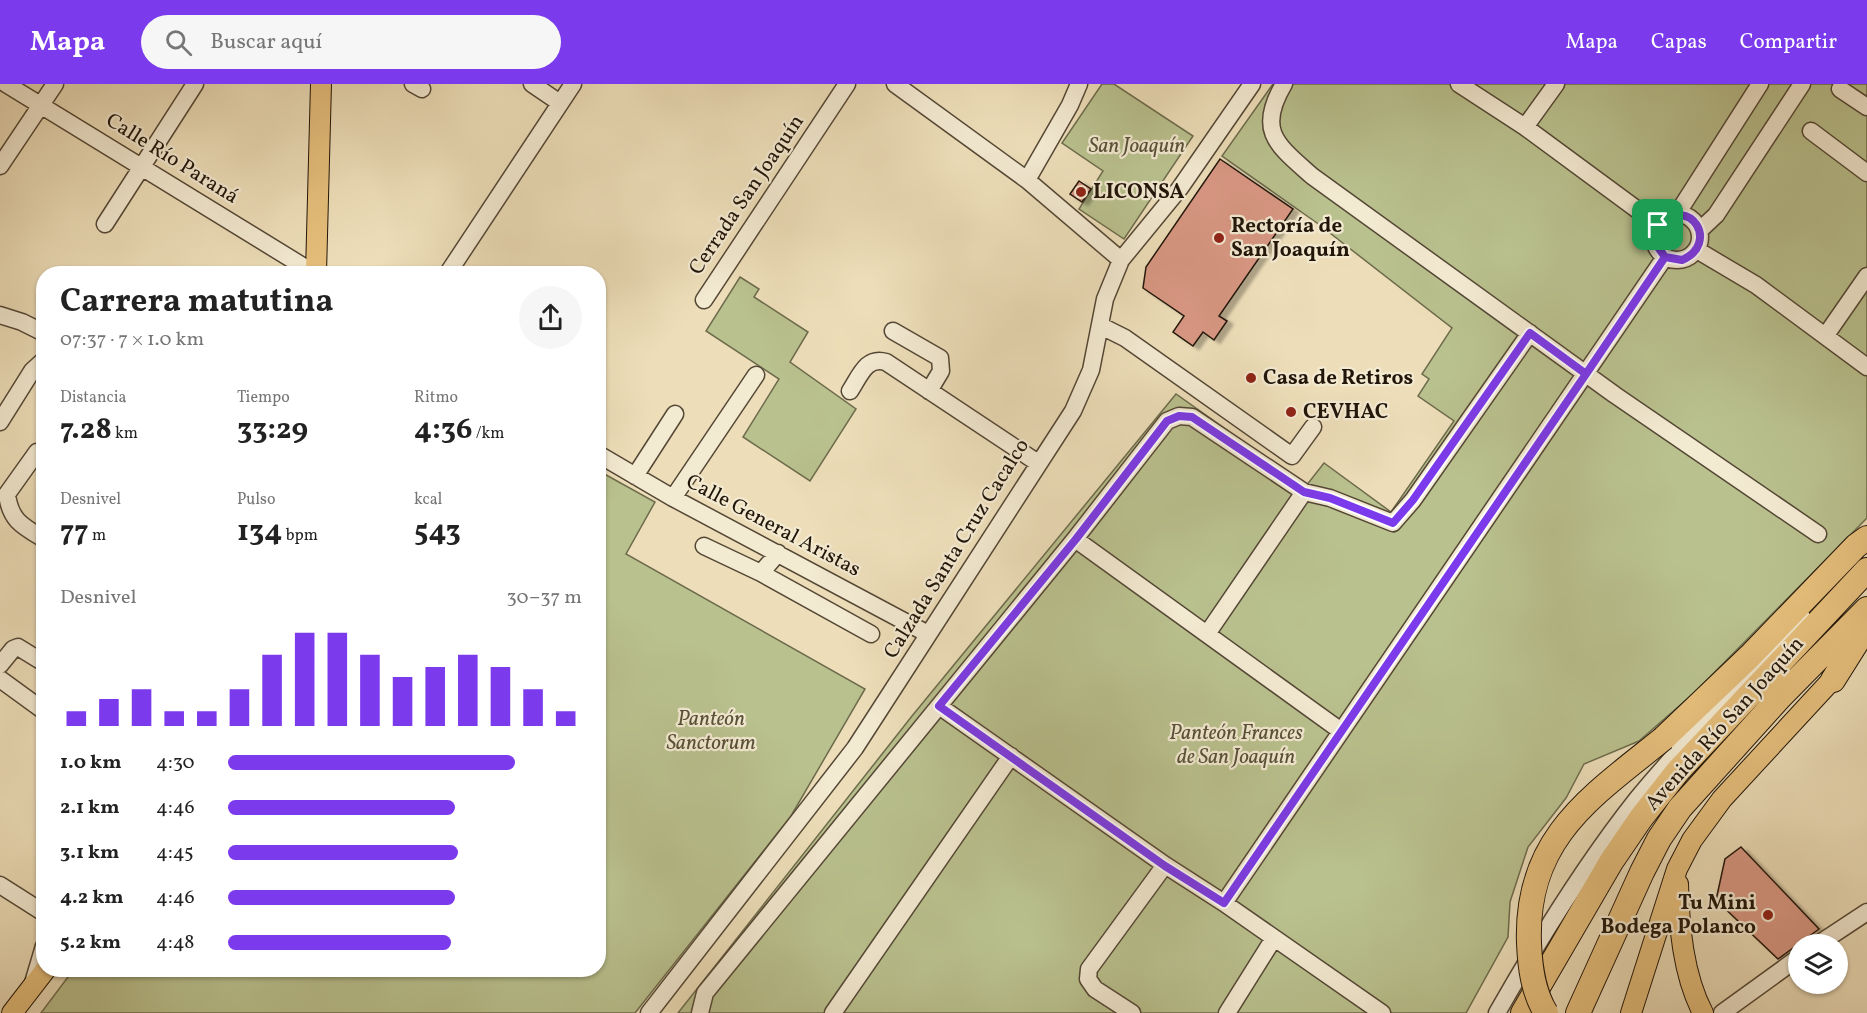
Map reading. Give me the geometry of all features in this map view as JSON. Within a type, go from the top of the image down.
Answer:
[{"type":"highway","points":[[1546,1013],[1540,1002],[1530,965],[1529,931],[1534,889],[1543,858],[1561,828],[1587,801],[1664,738],[1750,656],[1864,540]]},
{"type":"highway","name":"Avenida Río San Joaquín","points":[[1524,1013],[1611,862],[1641,818],[1678,771],[1867,570]]},
{"type":"highway","name":"Avenida Río San Joaquín","points":[[1578,1013],[1642,872],[1659,838],[1680,808],[1781,696],[1867,609]]},
{"type":"highway","points":[[1833,680],[1867,626]]},
{"type":"main road","points":[[315,266],[324,90]]},
{"type":"main road","points":[[1631,1013],[1677,869],[1707,817],[1867,642]]},
{"type":"main road","points":[[1677,869],[1678,919],[1689,976],[1703,1013]]},
{"type":"main road","points":[[12,1013],[40,977]]},
{"type":"street","name":"Calle Río Paraná","points":[[6,84],[304,266]]},
{"type":"street","points":[[0,166],[55,84]]},
{"type":"street","points":[[105,224],[195,84]]},
{"type":"street","points":[[532,84],[560,103]]},
{"type":"street","points":[[453,266],[573,84]]},
{"type":"street","name":"Cerrada San Joaquín","points":[[704,300],[848,84]]},
{"type":"street","points":[[895,84],[1026,180],[1121,260]]},
{"type":"street","points":[[1026,180],[1070,105],[1079,84]]},
{"type":"street","name":"Calzada Santa Cruz Cacalco","points":[[649,1013],[855,748],[903,678],[928,634],[1083,391],[1101,326],[1105,299],[1121,260],[1180,188],[1252,84]]},
{"type":"street","points":[[1284,84],[1270,115],[1270,133],[1281,148],[1312,176],[1586,374],[1818,534]]},
{"type":"street","points":[[1459,84],[1525,127],[1658,225]]},
{"type":"street","points":[[1525,127],[1556,84]]},
{"type":"street","points":[[1700,230],[1716,215],[1803,84]]},
{"type":"street","points":[[1677,214],[1756,86]]},
{"type":"street","points":[[1840,89],[1867,107]]},
{"type":"street","points":[[1811,131],[1867,173]]},
{"type":"street","points":[[1677,214],[1695,221],[1700,230],[1701,240],[1697,250],[1682,260],[1665,257],[1655,243],[1658,225],[1667,216],[1677,214]]},
{"type":"street","points":[[1697,250],[1756,285],[1826,335],[1867,368]]},
{"type":"street","points":[[1224,903],[1665,257]]},
{"type":"street","points":[[1826,335],[1867,276]]},
{"type":"street","points":[[0,315],[36,329]]},
{"type":"street","points":[[1101,326],[1125,338],[1292,456],[1313,427]]},
{"type":"street","points":[[893,331],[940,358],[941,371],[928,391]]},
{"type":"street","points":[[700,1013],[705,993],[1076,539],[1167,421],[1179,416],[1192,417],[1304,492],[1330,498],[1393,523],[1408,507],[1530,333]]},
{"type":"street","points":[[850,391],[869,362],[874,360],[886,362],[1038,463]]},
{"type":"street","points":[[0,422],[36,367]]},
{"type":"street","points":[[673,498],[756,375]]},
{"type":"street","points":[[635,476],[675,414]]},
{"type":"street","points":[[36,453],[7,494],[9,509],[19,524],[36,535]]},
{"type":"street","name":"Calle General Aristas","points":[[606,459],[673,498],[928,634]]},
{"type":"street","points":[[1207,634],[1304,492]]},
{"type":"street","points":[[1076,539],[1341,731]]},
{"type":"street","points":[[1497,1013],[1555,915],[1637,800],[1693,734],[1777,647],[1864,540]]},
{"type":"street","points":[[704,546],[761,573],[871,634]]},
{"type":"street","points":[[761,573],[777,553]]},
{"type":"street","points":[[0,665],[13,649],[18,647],[36,658]]},
{"type":"street","points":[[0,679],[36,705]]},
{"type":"street","points":[[939,706],[1165,866],[1224,903],[1382,1013]]},
{"type":"street","points":[[832,1013],[1011,756]]},
{"type":"street","points":[[1132,1013],[1095,989],[1088,979],[1089,969],[1165,866]]},
{"type":"street","points":[[0,885],[36,909]]},
{"type":"street","points":[[1834,934],[1867,912]]},
{"type":"street","points":[[1227,1013],[1274,938]]},
{"type":"street","points":[[1722,1013],[1788,965]]},
{"type":"street","points":[[32,987],[36,973]]},
{"type":"green space","name":"San Joaquín","points":[[1102,84],[1114,84],[1193,136],[1124,239],[1079,209],[1103,171],[1062,143]]},
{"type":"green space","name":"Panteón Frances de San Joaquín","points":[[1273,84],[1867,84],[1867,518],[1694,693],[1639,741],[1584,764],[1566,798],[1528,847],[1510,902],[1508,937],[1466,1013],[678,1013],[912,716],[1176,394],[1306,486],[1324,463],[1391,512],[1454,421],[1418,396],[1429,379],[1422,374],[1452,328],[1317,223],[1222,156]]},
{"type":"green space","points":[[740,277],[759,289],[754,297],[808,332],[790,362],[856,409],[810,481],[743,437],[779,379],[706,331]]},
{"type":"green space","name":"Panteón Sanctorum","points":[[606,475],[655,502],[626,554],[865,689],[791,816],[635,1013],[41,1013],[68,977],[606,977]]},
{"type":"building","name":"Rectoría de San Joaquín","points":[[1220,159],[1293,209],[1219,316],[1227,321],[1214,340],[1203,332],[1193,346],[1173,332],[1184,316],[1143,288],[1146,267]]},
{"type":"building","name":"LICONSA","points":[[1079,181],[1091,189],[1082,202],[1070,194]]},
{"type":"building","name":"Tu Mini Bodega Polanco","points":[[1741,847],[1819,929],[1812,934],[1788,934],[1788,952],[1778,959],[1716,900],[1725,859]]},
{"type":"place","name":"LICONSA","points":[[1081,192]]},
{"type":"place","name":"Rectoría de San Joaquín","points":[[1219,238]]},
{"type":"place","name":"Casa de Retiros","points":[[1251,378]]},
{"type":"place","name":"CEVHAC","points":[[1291,412]]},
{"type":"place","name":"Tu Mini Bodega Polanco","points":[[1768,915]]},
{"type":"route","points":[[1658,225],[1654,233],[1655,243],[1665,257],[1586,374],[1530,333],[1403,514],[1393,523],[1330,498],[1304,492],[1192,417],[1179,416],[1167,421],[1076,539],[939,706],[1165,866],[1224,903],[1586,374],[1625,316],[1665,257],[1682,260],[1690,257],[1697,250],[1701,240],[1700,230],[1695,221],[1677,214],[1667,216],[1658,225]]}]
